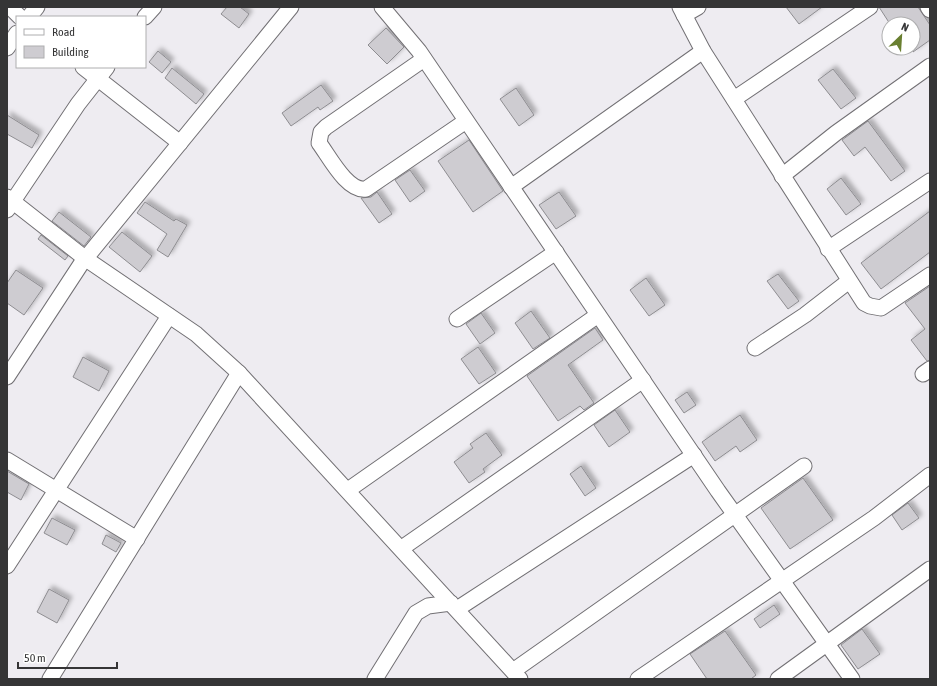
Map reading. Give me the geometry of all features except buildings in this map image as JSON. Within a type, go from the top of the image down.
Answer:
[{"type":"street","points":[[10,7],[19,16]]},
{"type":"street","points":[[30,16],[37,7]]},
{"type":"street","points":[[146,16],[154,7]]},
{"type":"street","points":[[7,377],[86,259],[291,7]]},
{"type":"street","points":[[383,7],[424,59],[736,515],[852,679]]},
{"type":"street","points":[[698,7],[682,11],[704,51],[848,281],[864,303],[881,308],[930,275]]},
{"type":"street","points":[[734,99],[870,7]]},
{"type":"street","points":[[7,48],[16,34]]},
{"type":"street","points":[[511,187],[704,51]]},
{"type":"street","points":[[424,59],[326,127],[321,132],[319,143],[348,183],[362,190],[366,189],[466,121]]},
{"type":"street","points":[[782,176],[836,133],[930,66]]},
{"type":"street","points":[[86,68],[102,73],[180,143]]},
{"type":"street","points":[[102,73],[78,104],[9,202],[86,259],[196,334],[239,373],[402,548],[516,675],[804,466]]},
{"type":"street","points":[[828,249],[930,181]]},
{"type":"street","points":[[457,319],[556,252]]},
{"type":"street","points":[[755,348],[805,315],[848,281]]},
{"type":"street","points":[[348,490],[598,315]]},
{"type":"street","points":[[7,566],[169,316]]},
{"type":"street","points":[[50,679],[239,373]]},
{"type":"street","points":[[402,548],[643,380]]},
{"type":"street","points":[[375,679],[416,613],[428,606],[454,606],[694,454]]},
{"type":"street","points":[[7,460],[137,539]]},
{"type":"street","points":[[638,679],[874,518],[930,475]]},
{"type":"street","points":[[778,679],[930,569]]}]
